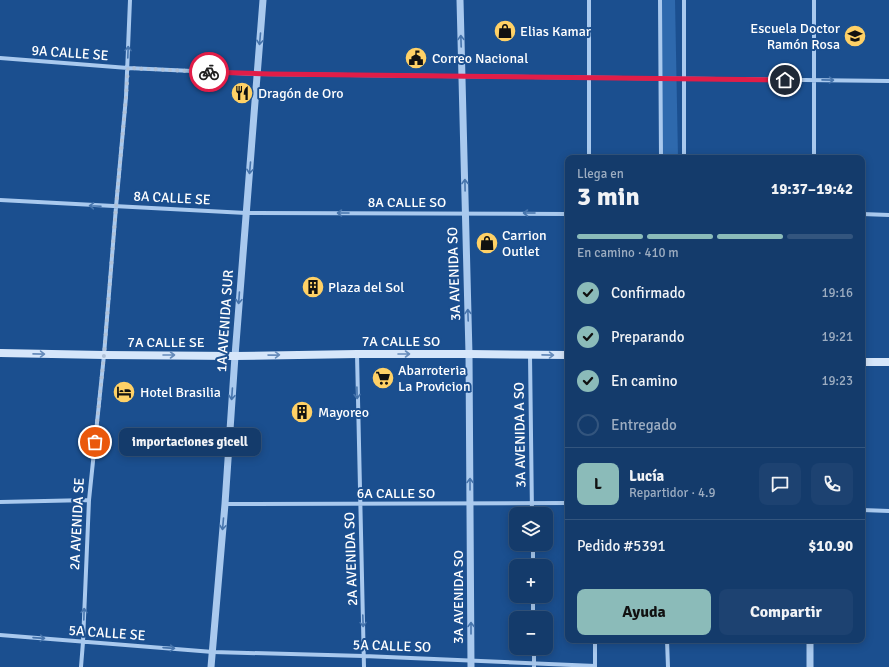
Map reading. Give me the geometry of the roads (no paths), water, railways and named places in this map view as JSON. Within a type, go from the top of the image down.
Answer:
[{"type":"main road","name":"7A CALLE SE","points":[[0,353],[235,356]]},
{"type":"main road","name":"7A CALLE SO","points":[[235,356],[357,354],[565,356]]},
{"type":"main road","points":[[865,362],[889,362]]},
{"type":"street","name":"2A AVENIDA SE","points":[[81,667],[89,500],[104,355],[126,97],[130,0]]},
{"type":"street","name":"1A AVENIDA SUR","points":[[211,667],[225,504],[263,0]]},
{"type":"street","name":"3A AVENIDA SO","points":[[460,0],[469,354],[471,664]]},
{"type":"street","points":[[589,0],[589,155]]},
{"type":"street","points":[[660,0],[661,155]]},
{"type":"street","points":[[684,0],[684,155]]},
{"type":"street","points":[[814,0],[814,155]]},
{"type":"street","name":"9A CALLE SE","points":[[0,58],[128,68],[257,74],[889,80]]},
{"type":"street","name":"8A CALLE SE","points":[[0,200],[116,207],[246,212]]},
{"type":"street","name":"8A CALLE SO","points":[[246,212],[565,214]]},
{"type":"street","points":[[865,214],[889,214]]},
{"type":"street","name":"2A AVENIDA SO","points":[[357,354],[364,667]]},
{"type":"street","name":"3A AVENIDA A SO","points":[[530,355],[532,507]]},
{"type":"street","points":[[0,502],[89,500]]},
{"type":"street","name":"6A CALLE SO","points":[[225,504],[565,503]]},
{"type":"street","points":[[865,510],[889,511]]},
{"type":"street","name":"5A CALLE SE","points":[[0,635],[212,652]]},
{"type":"street","points":[[595,643],[595,667]]},
{"type":"street","points":[[667,643],[668,667]]},
{"type":"street","points":[[810,643],[810,667]]},
{"type":"street","name":"5A CALLE SO","points":[[212,652],[364,656],[471,664],[595,667]]},
{"type":"place","name":"Elias Kamar","points":[[505,31]]},
{"type":"place","name":"Escuela Doctor Ramón Rosa","points":[[855,36]]},
{"type":"place","name":"Correo Nacional","points":[[416,58]]},
{"type":"place","name":"Dragón de Oro","points":[[242,93]]},
{"type":"place","name":"Carrion Outlet","points":[[487,243]]},
{"type":"place","name":"Plaza del Sol","points":[[313,287]]},
{"type":"place","name":"Abarroteria La Provicion","points":[[383,378]]},
{"type":"place","name":"Hotel Brasilia","points":[[124,392]]},
{"type":"place","name":"Mayoreo","points":[[302,412]]},
{"type":"place","name":"importaciones gicell","points":[[95,442]]}]
